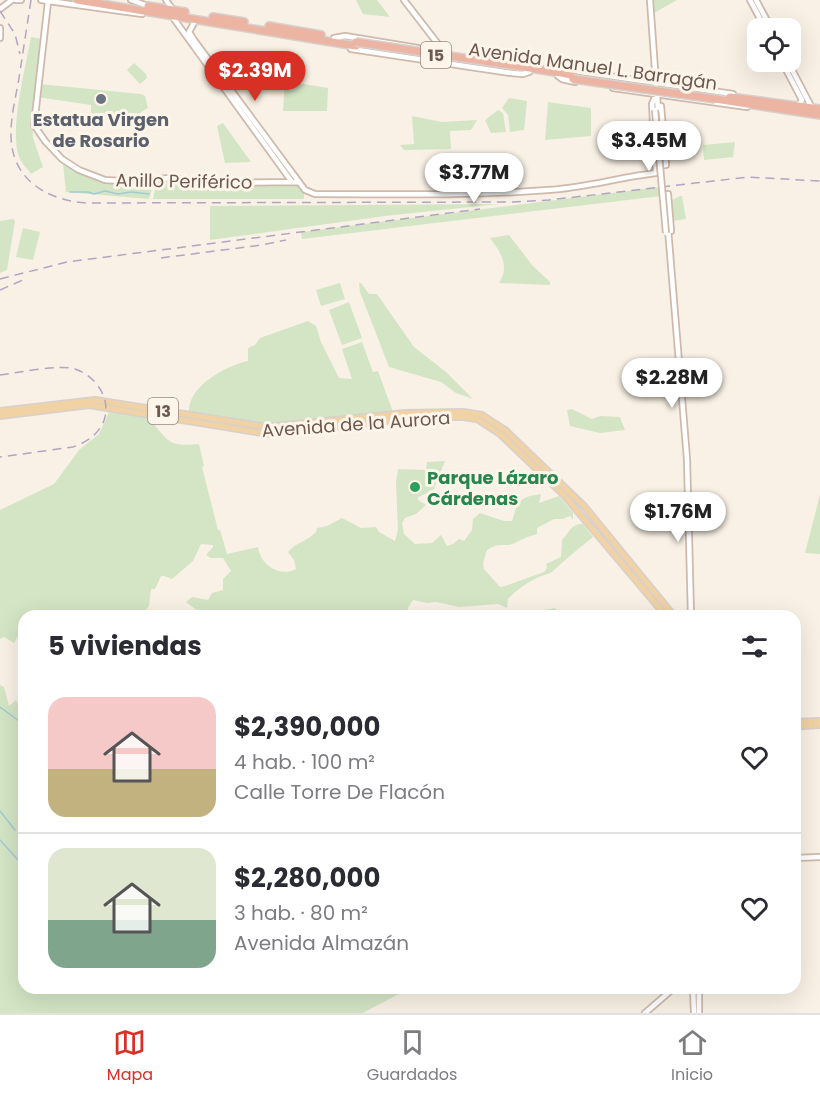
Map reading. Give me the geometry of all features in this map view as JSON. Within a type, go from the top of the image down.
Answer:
[{"type":"highway","name":"Avenida Manuel L. Barragán","points":[[77,0],[164,8],[356,44],[820,115]]},
{"type":"highway","name":"Avenida Manuel L. Barragán","points":[[110,2],[227,24],[335,40]]},
{"type":"highway","name":"Avenida Manuel L. Barragán","points":[[752,103],[813,106]]},
{"type":"main road","name":"Avenida de la Aurora","points":[[2,410],[95,400],[260,427],[301,428]]},
{"type":"main road","name":"Avenida de la Aurora","points":[[0,416],[89,405],[258,433],[405,412],[463,414],[477,419],[500,434],[596,526],[608,541]]},
{"type":"main road","name":"13","points":[[608,541],[627,557],[669,610]]},
{"type":"main road","name":"13","points":[[608,541],[661,610]]},
{"type":"main road","points":[[633,576],[634,572],[638,571]]},
{"type":"main road","points":[[801,724],[820,723]]},
{"type":"street","points":[[0,9],[14,0],[21,0]]},
{"type":"street","points":[[131,0],[148,6]]},
{"type":"street","points":[[158,0],[164,8]]},
{"type":"street","points":[[166,0],[173,10]]},
{"type":"street","points":[[404,0],[438,44],[441,61]]},
{"type":"street","points":[[650,0],[655,97],[673,291]]},
{"type":"street","points":[[750,0],[760,18]]},
{"type":"street","points":[[756,0],[766,18]]},
{"type":"street","points":[[45,1],[194,23],[227,24]]},
{"type":"street","name":"Anillo Periférico","points":[[45,1],[34,125],[62,159],[79,170],[110,181],[172,178],[219,183],[299,182]]},
{"type":"street","points":[[174,19],[187,33],[283,166],[305,190],[315,194],[496,193],[586,186],[657,173],[652,104],[655,97]]},
{"type":"street","points":[[187,33],[194,23]]},
{"type":"street","points":[[0,28],[0,38]]},
{"type":"street","points":[[345,36],[441,52],[523,63],[529,70],[522,74],[406,57],[343,47],[335,40],[345,36]]},
{"type":"street","points":[[406,57],[411,53],[409,46]]},
{"type":"street","points":[[471,66],[476,62],[472,57]]},
{"type":"street","points":[[482,58],[479,64],[482,68]]},
{"type":"street","points":[[568,70],[654,82],[740,96],[752,103],[738,106],[655,97],[570,81],[562,79],[560,74],[568,70]]},
{"type":"street","points":[[788,72],[813,106]]},
{"type":"street","points":[[791,72],[799,104]]},
{"type":"street","points":[[627,90],[628,79]]},
{"type":"street","points":[[655,97],[661,105],[666,165],[657,166]]},
{"type":"street","points":[[656,152],[665,151]]},
{"type":"street","points":[[283,166],[292,182]]},
{"type":"street","points":[[279,183],[285,173]]},
{"type":"street","points":[[668,194],[671,231],[669,240]]},
{"type":"street","points":[[667,231],[687,459],[691,610]]},
{"type":"street","points":[[801,858],[820,857]]},
{"type":"street","points":[[645,1013],[667,994]]},
{"type":"street","points":[[693,994],[694,1013]]},
{"type":"street","points":[[699,994],[699,1013]]},
{"type":"green space","points":[[356,0],[377,0],[390,17],[363,14]]},
{"type":"green space","points":[[653,0],[677,0],[654,13]]},
{"type":"green space","points":[[31,37],[41,39],[32,115],[33,138],[43,167],[31,174],[20,159],[16,133],[19,99]]},
{"type":"green space","points":[[134,63],[146,74],[147,78],[140,84],[127,70]]},
{"type":"green space","points":[[285,81],[328,88],[327,111],[283,111]]},
{"type":"green space","points":[[39,84],[141,94],[145,96],[148,108],[141,112],[139,124],[91,118],[91,105],[37,97]]},
{"type":"green space","points":[[509,98],[527,101],[524,130],[510,132],[508,115],[502,108]]},
{"type":"green space","points":[[548,102],[591,108],[591,136],[545,140]]},
{"type":"green space","points":[[498,110],[503,113],[506,132],[491,133],[485,120]]},
{"type":"green space","points":[[412,116],[442,122],[477,120],[471,130],[450,131],[451,149],[404,150],[400,145],[414,144]]},
{"type":"green space","points":[[223,123],[251,162],[225,163],[217,126]]},
{"type":"green space","points":[[735,142],[733,157],[704,160],[703,145]]},
{"type":"green space","points":[[63,164],[96,179],[128,182],[154,181],[149,199],[66,192]]},
{"type":"green space","points":[[157,180],[226,185],[298,186],[304,194],[304,199],[153,199]]},
{"type":"green space","points":[[660,187],[661,196],[302,239],[301,232]]},
{"type":"green space","points":[[682,196],[686,219],[672,221],[670,201]]},
{"type":"green space","points":[[499,204],[385,216],[210,240],[210,206]]},
{"type":"green space","points":[[13,219],[15,221],[7,270],[0,273],[0,221]]},
{"type":"green space","points":[[23,228],[40,232],[33,260],[16,257]]},
{"type":"green space","points":[[509,235],[532,265],[550,282],[550,285],[499,283],[504,271],[503,260],[490,238]]},
{"type":"green space","points":[[340,283],[345,299],[321,306],[316,290]]},
{"type":"green space","points":[[359,283],[369,294],[377,294],[414,347],[446,372],[473,399],[456,393],[441,382],[389,367],[360,292]]},
{"type":"green space","points":[[349,302],[362,338],[342,345],[329,310]]},
{"type":"green space","points":[[308,321],[316,326],[321,342],[339,378],[352,379],[342,349],[362,342],[373,372],[378,371],[393,412],[270,425],[189,413],[194,395],[201,386],[219,373],[248,361],[248,348],[255,345],[260,338]]},
{"type":"green space","points":[[572,409],[592,419],[600,416],[620,417],[625,430],[600,433],[570,426],[567,410]]},
{"type":"green space","points":[[110,410],[144,416],[173,443],[199,444],[204,466],[202,467],[218,530],[220,530],[227,554],[258,547],[266,564],[283,572],[296,569],[294,560],[288,552],[313,535],[317,528],[327,526],[342,518],[361,528],[376,527],[379,532],[395,541],[398,530],[396,482],[398,469],[426,470],[427,462],[445,461],[433,491],[418,497],[418,500],[426,505],[416,514],[405,518],[402,523],[404,534],[415,544],[432,543],[441,535],[447,546],[459,539],[464,541],[472,530],[473,519],[480,513],[504,521],[512,521],[520,501],[534,495],[541,494],[539,503],[559,496],[573,513],[573,520],[570,516],[554,519],[537,528],[537,534],[487,550],[483,563],[484,569],[500,587],[544,572],[547,568],[546,564],[561,557],[562,540],[575,525],[583,524],[593,537],[552,572],[531,581],[515,592],[508,599],[507,608],[498,604],[459,607],[413,600],[408,610],[197,610],[186,602],[192,597],[208,600],[212,593],[223,590],[223,579],[231,571],[223,558],[211,558],[206,555],[213,545],[201,544],[193,561],[172,579],[161,576],[155,589],[151,589],[149,606],[146,610],[18,610],[18,637],[14,643],[4,637],[0,639],[0,510],[54,484],[79,450],[99,434]]},
{"type":"green space","points":[[820,495],[820,554],[805,553]]},
{"type":"green space","points":[[0,685],[4,687],[9,706],[16,700],[18,704],[18,994],[399,994],[363,1013],[0,1013]]},
{"type":"waterway","points":[[70,192],[94,194],[105,191],[118,194],[131,192],[149,194]]},
{"type":"waterway","points":[[0,707],[18,720]]},
{"type":"waterway","points":[[0,811],[15,830]]},
{"type":"waterway","points":[[0,840],[18,860]]},
{"type":"railway","points":[[31,0],[12,119],[12,149],[24,175],[34,185],[59,198],[88,203],[513,202],[549,200],[748,177],[820,181]]},
{"type":"railway","points":[[0,11],[15,34],[20,54]]},
{"type":"railway","points":[[0,279],[67,262],[480,209]]},
{"type":"railway","points":[[161,258],[286,240]]},
{"type":"railway","points":[[0,290],[25,279]]},
{"type":"railway","points":[[0,375],[49,368],[75,369],[83,372],[96,384],[105,399],[106,408],[100,429],[82,443],[73,447],[0,457]]},
{"type":"place","name":"Estatua Virgen de Rosario","points":[[101,99]]},
{"type":"place","name":"Parque Lázaro Cárdenas","points":[[415,487]]}]
